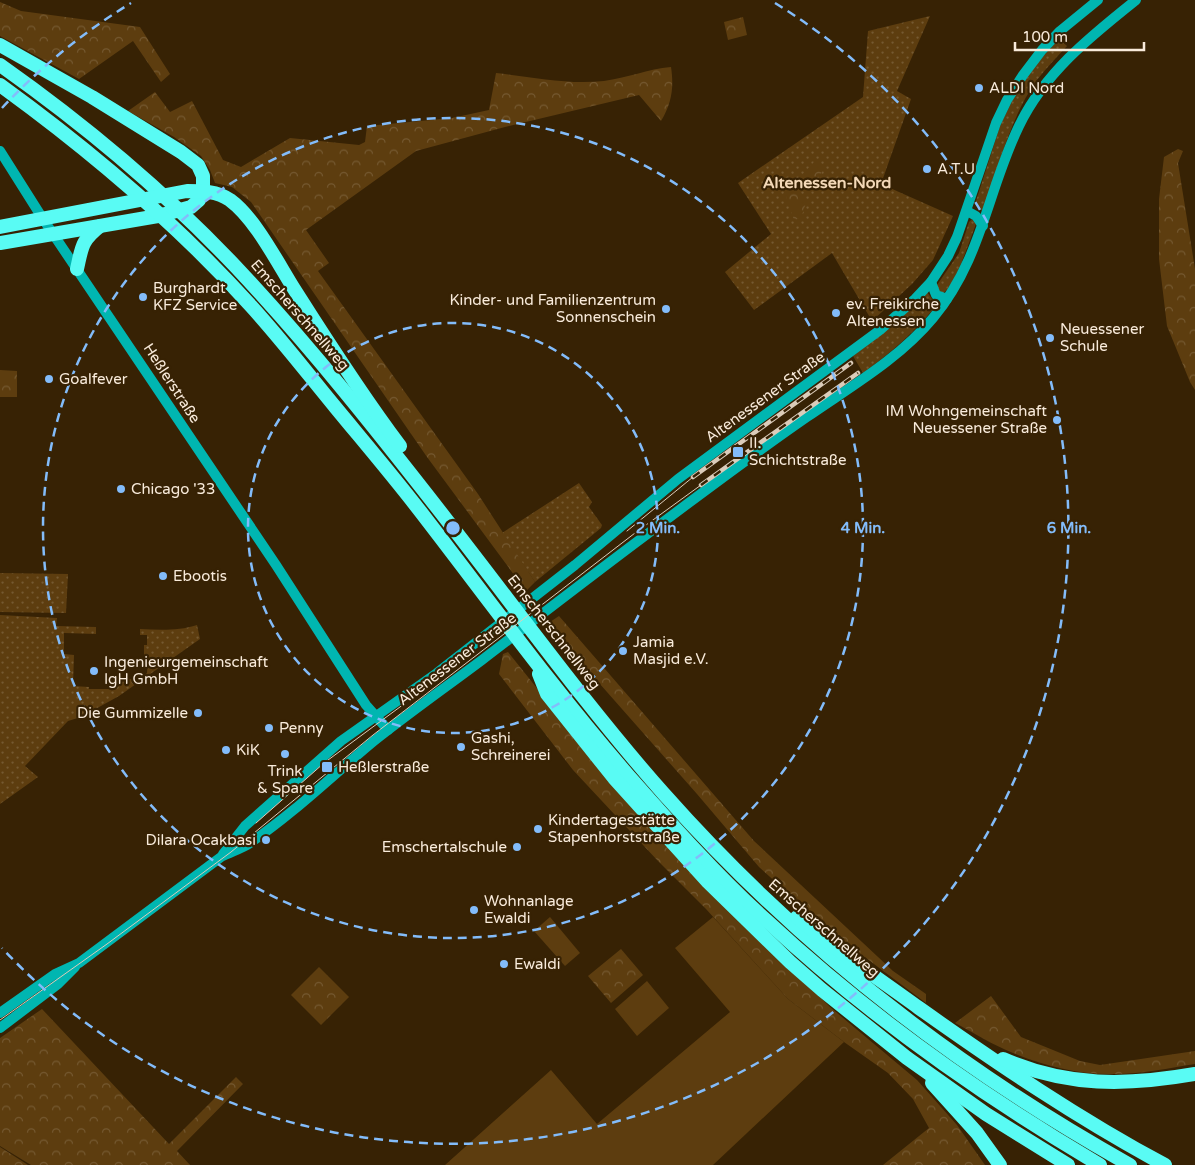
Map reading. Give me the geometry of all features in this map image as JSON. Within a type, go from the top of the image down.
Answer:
[{"type":"highway","points":[[0,45],[92,97],[181,152],[198,165],[203,176],[203,190],[199,200],[192,207],[158,216],[0,243]]},
{"type":"highway","name":"Emscherschnellweg","points":[[0,66],[95,137],[154,186],[236,267],[333,378],[446,518],[534,635],[620,742],[666,796],[748,883],[796,928],[890,1007],[1008,1091],[1130,1165]]},
{"type":"highway","name":"Emscherschnellweg","points":[[0,85],[42,116],[134,190],[171,224],[252,307],[419,510],[534,662],[632,780],[699,854],[767,921],[853,996],[939,1062],[1000,1104],[1100,1165]]},
{"type":"highway","points":[[0,93],[32,116],[42,116]]},
{"type":"highway","points":[[0,227],[187,191],[203,190],[229,199],[247,214],[389,433],[436,494],[446,518]]},
{"type":"highway","points":[[77,269],[83,241],[88,234],[100,225]]},
{"type":"highway","points":[[534,662],[547,694],[614,778],[702,874],[790,962],[907,1058],[986,1114],[1068,1165]]},
{"type":"highway","points":[[701,834],[740,864],[805,924],[964,1040],[1054,1101],[1165,1165]]},
{"type":"highway","points":[[964,1040],[1017,1065],[1042,1074],[1068,1080],[1150,1081],[1195,1074]]},
{"type":"highway","points":[[907,1058],[944,1096],[976,1133],[1000,1165]]},
{"type":"main road","name":"Altenessener Straße","points":[[221,857],[245,826],[336,746],[437,673],[526,604],[678,479],[899,314],[931,282],[948,256],[967,211],[996,123],[1007,100],[1042,50],[1098,0]]},
{"type":"main road","name":"Altenessener Straße","points":[[0,1028],[58,984],[79,963],[221,857],[254,840],[317,791],[388,730],[693,500],[878,367],[909,342],[931,320],[947,300],[969,263],[1007,154],[1020,123],[1046,82],[1078,47],[1136,0]]},
{"type":"main road","name":"Heßlerstraße","points":[[0,151],[43,219],[276,565],[366,705],[388,730]]},
{"type":"main road","points":[[967,211],[976,216],[983,226]]},
{"type":"main road","points":[[931,282],[936,295],[947,300]]},
{"type":"main road","name":"Altenessener Straße","points":[[0,1013],[55,974],[79,963]]},
{"type":"green space","points":[[0,2],[21,11],[140,27],[170,74],[161,82],[133,41],[79,79],[0,36]]},
{"type":"green space","points":[[930,16],[897,91],[911,99],[881,184],[953,216],[933,260],[912,284],[872,321],[832,253],[754,310],[725,272],[771,234],[738,183],[863,97],[868,31]]},
{"type":"green space","points":[[743,17],[747,35],[728,40],[724,22]]},
{"type":"green space","points":[[1059,39],[1067,46],[1037,80],[1028,94],[1005,144],[983,212],[975,204],[1000,126],[1024,80]]},
{"type":"green space","points":[[671,67],[671,95],[668,108],[661,121],[639,95],[505,127],[416,151],[306,230],[329,263],[318,271],[478,494],[535,582],[526,591],[427,457],[251,202],[232,187],[215,183],[210,170],[201,156],[174,137],[128,111],[155,92],[170,112],[192,101],[223,160],[241,167],[290,138],[359,145],[365,142],[367,126],[452,118],[489,110],[496,73],[550,80],[590,82],[613,80]]},
{"type":"green space","points":[[1178,149],[1183,151],[1178,163],[1195,269],[1195,390],[1167,326],[1159,259],[1159,199],[1164,157]]},
{"type":"green space","points":[[814,162],[824,169],[819,176],[801,189],[793,185]]},
{"type":"green space","points":[[790,188],[801,194],[806,203],[801,218],[794,220],[786,197]]},
{"type":"green space","points":[[972,219],[976,224],[966,251],[952,282],[943,293],[939,291],[937,285],[959,253],[969,222]]},
{"type":"green space","points":[[927,292],[932,299],[939,302],[904,340],[863,373],[853,356],[897,322]]},
{"type":"green space","points":[[0,370],[17,371],[17,397],[0,397]]},
{"type":"green space","points":[[579,483],[592,502],[589,507],[602,525],[601,528],[535,582],[502,533]]},
{"type":"green space","points":[[0,573],[68,574],[66,613],[0,612]]},
{"type":"green space","points":[[0,615],[57,618],[56,626],[96,627],[96,634],[64,633],[64,654],[74,655],[73,686],[89,687],[89,689],[115,689],[116,679],[139,679],[147,673],[148,656],[144,655],[144,645],[147,645],[147,635],[140,635],[140,629],[162,630],[197,625],[200,639],[119,696],[81,717],[68,721],[25,766],[38,777],[0,804]]},
{"type":"green space","points":[[559,616],[754,841],[893,971],[926,994],[926,1003],[830,931],[759,867],[547,624]]},
{"type":"green space","points":[[508,652],[592,757],[784,961],[830,1007],[917,1080],[957,1125],[985,1165],[883,1165],[929,1128],[913,1099],[888,1073],[788,999],[706,909],[573,770],[499,674],[503,654]]},
{"type":"green space","points":[[550,917],[580,953],[565,966],[534,931]]},
{"type":"green space","points":[[713,917],[788,999],[844,1042],[713,1165],[445,1165],[551,1070],[597,1124],[730,1012],[675,948]]},
{"type":"green space","points":[[621,949],[643,975],[611,1003],[588,976]]},
{"type":"green space","points":[[319,967],[349,997],[321,1025],[291,995]]},
{"type":"green space","points":[[647,981],[669,1008],[637,1036],[615,1009]]},
{"type":"green space","points":[[991,996],[1021,1037],[1080,1061],[1100,1065],[1195,1051],[1195,1064],[1135,1073],[1102,1074],[1063,1069],[1025,1058],[991,1043],[955,1023]]},
{"type":"green space","points":[[42,1009],[169,1144],[236,1077],[243,1084],[177,1151],[190,1165],[31,1165],[0,1146],[0,1038]]},
{"type":"green space","points":[[0,1147],[28,1165],[0,1165]]},
{"type":"tram line","points":[[627,531],[693,477]]},
{"type":"tram line","points":[[0,1020],[231,852],[373,735],[635,533],[701,485]]},
{"type":"tram line","points":[[256,823],[324,763],[404,704]]},
{"type":"railway","points":[[693,477],[851,363]]},
{"type":"railway","points":[[701,485],[858,373]]},
{"type":"place","name":"ALDI Nord","points":[[979,88]]},
{"type":"place","name":"A.T.U","points":[[927,169]]},
{"type":"place","name":"Burghardt KFZ Service","points":[[143,297]]},
{"type":"place","name":"Kinder- und Familienzentrum Sonnenschein","points":[[666,309]]},
{"type":"place","name":"ev. Freikirche Altenessen","points":[[836,313]]},
{"type":"place","name":"Neuessener Schule","points":[[1050,338]]},
{"type":"place","name":"Goalfever","points":[[49,379]]},
{"type":"place","name":"IM Wohngemeinschaft Neuessener Straße","points":[[1057,420]]},
{"type":"place","name":"II. Schichtstraße","points":[[738,452]]},
{"type":"place","name":"Chicago '33","points":[[121,489]]},
{"type":"place","name":"Ebootis","points":[[163,576]]},
{"type":"place","name":"Jamia Masjid e.V.","points":[[623,651]]},
{"type":"place","name":"Ingenieurgemeinschaft IgH GmbH","points":[[94,671]]},
{"type":"place","name":"Die Gummizelle","points":[[198,713]]},
{"type":"place","name":"Penny","points":[[269,728]]},
{"type":"place","name":"Gashi, Schreinerei","points":[[461,747]]},
{"type":"place","name":"KiK","points":[[226,750]]},
{"type":"place","name":"Trink & Spare","points":[[285,754]]},
{"type":"place","name":"Heßlerstraße","points":[[327,767]]},
{"type":"place","name":"Kindertagesstätte Stapenhorststraße","points":[[538,829]]},
{"type":"place","name":"Dilara Ocakbasi","points":[[266,840]]},
{"type":"place","name":"Emschertalschule","points":[[517,847]]},
{"type":"place","name":"Wohnanlage Ewaldi","points":[[474,910]]},
{"type":"place","name":"Ewaldi","points":[[504,964]]},
{"type":"district","name":"Altenessen-Nord","points":[[827,182]]}]
